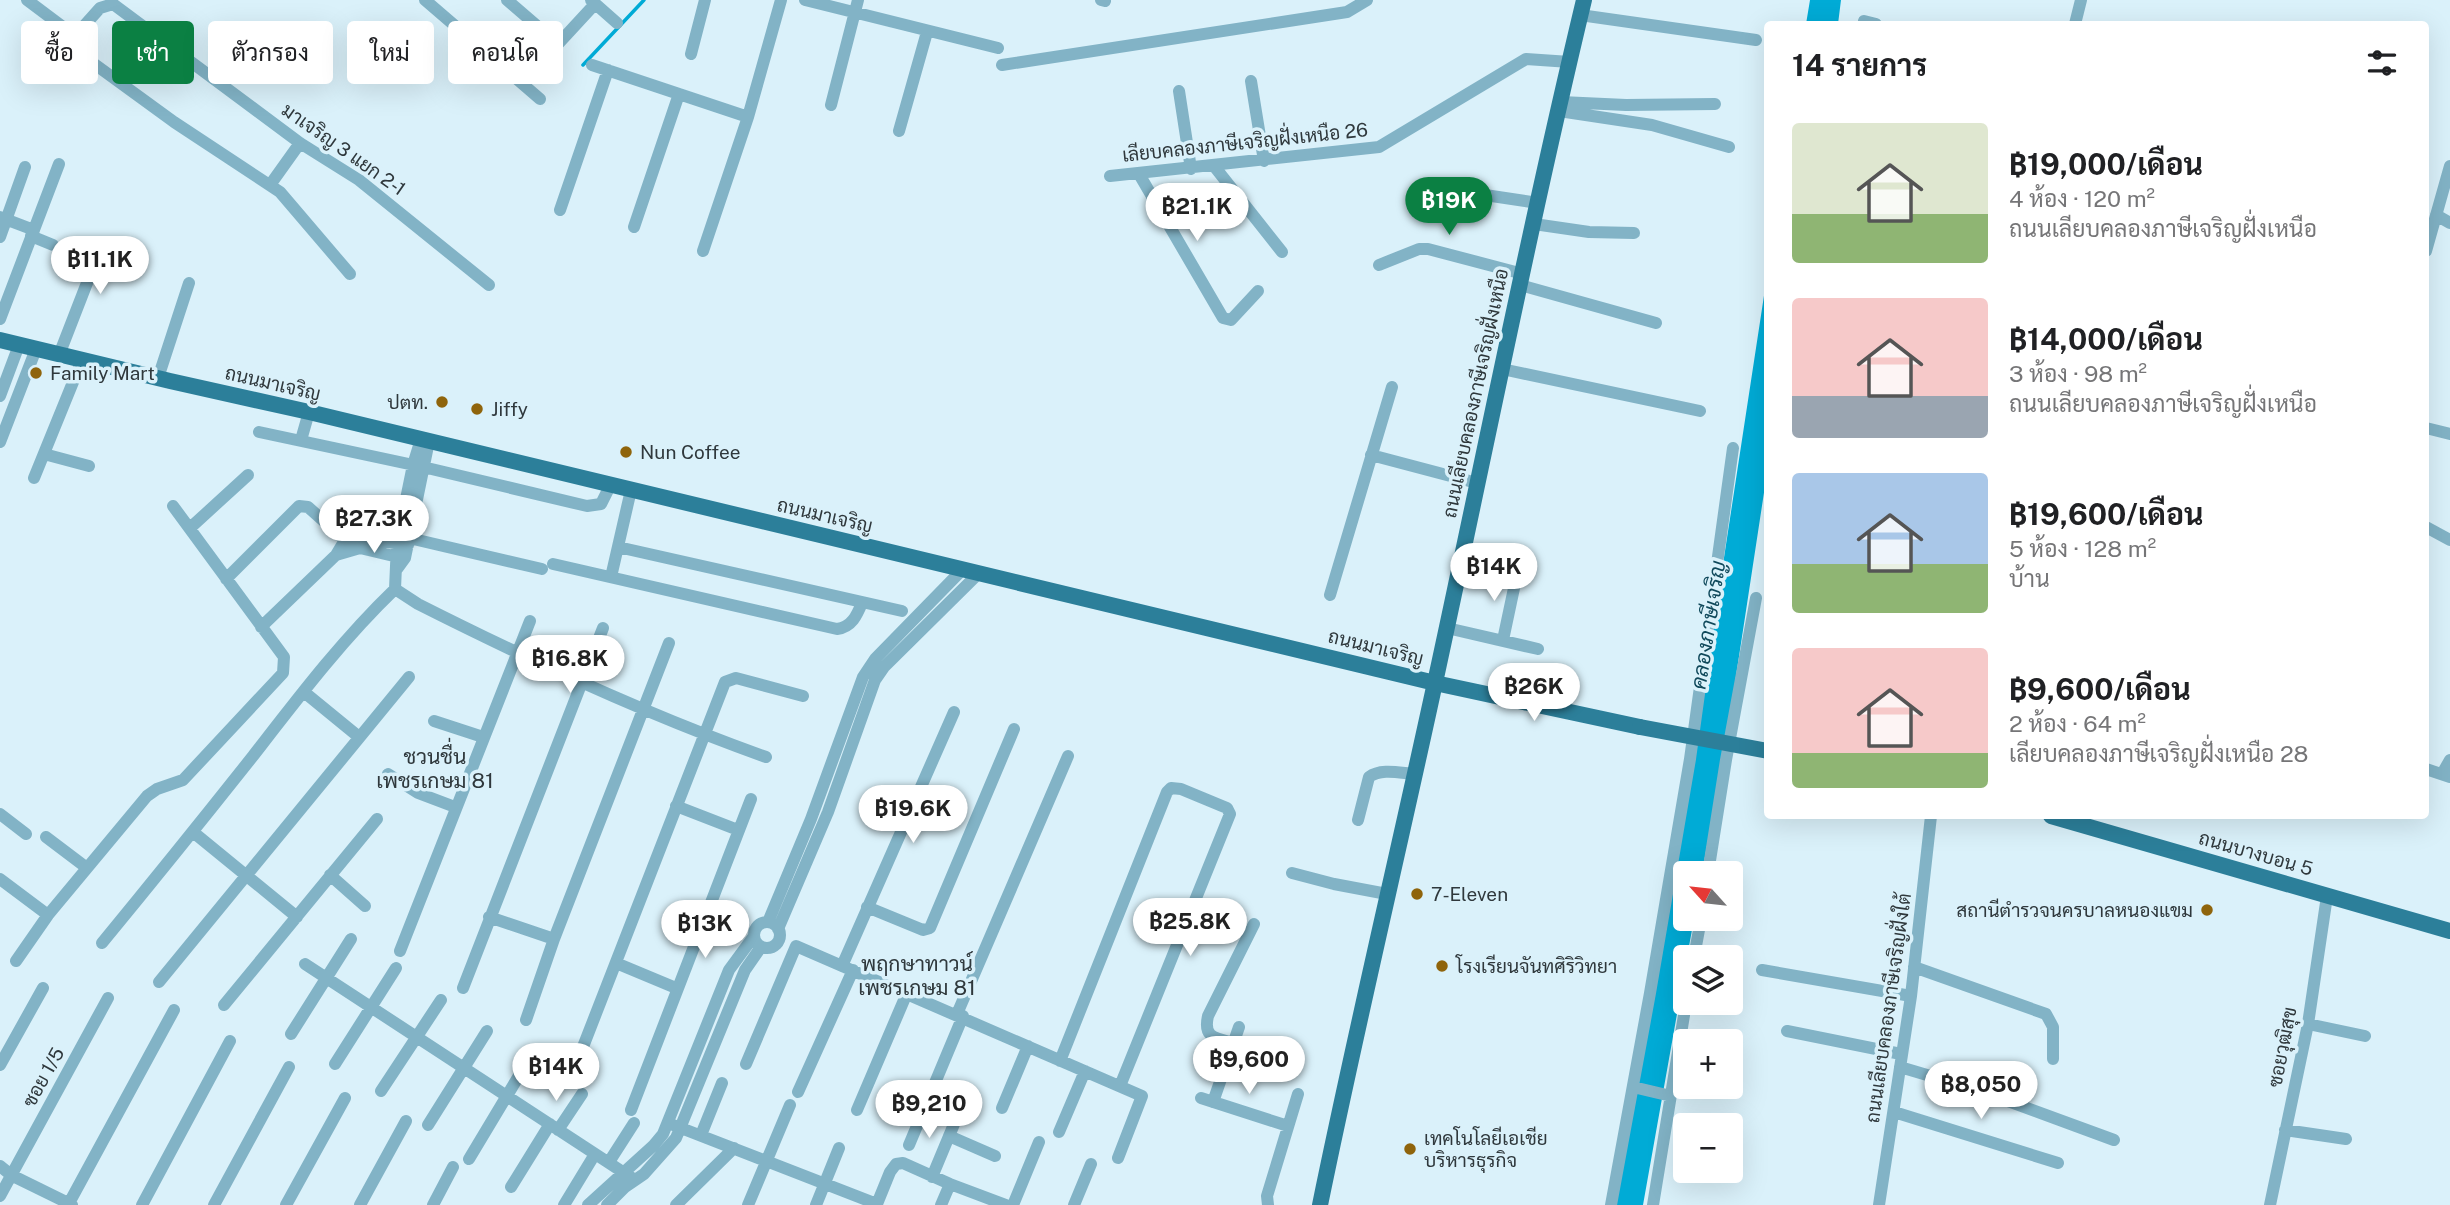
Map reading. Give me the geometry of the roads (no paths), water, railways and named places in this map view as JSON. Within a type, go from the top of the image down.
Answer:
[{"type":"main road","name":"ถนนเลียบคลองภาษีเจริญฝั่งเหนือ","points":[[1320,1205],[1582,7]]},
{"type":"main road","name":"ถนนมาเจริญ","points":[[0,340],[1435,683],[1764,750]]},
{"type":"main road","name":"ถนนบางบอน 5","points":[[2061,819],[2450,931]]},
{"type":"street","points":[[27,0],[54,21]]},
{"type":"street","points":[[425,0],[450,21]]},
{"type":"street","points":[[508,0],[532,21]]},
{"type":"street","points":[[691,54],[705,0]]},
{"type":"street","points":[[703,251],[748,117],[781,0]]},
{"type":"street","points":[[805,0],[856,6],[928,32],[998,48]]},
{"type":"street","points":[[1002,65],[1347,12],[1367,0]]},
{"type":"street","points":[[2076,21],[2081,0]]},
{"type":"street","points":[[563,38],[593,2],[617,23]]},
{"type":"street","name":"มาเจริญ 3 แยก 2-1","points":[[89,21],[100,8],[113,4],[300,143],[359,180],[489,285]]},
{"type":"street","points":[[831,105],[856,6]]},
{"type":"street","points":[[1582,7],[1756,40]]},
{"type":"street","points":[[899,131],[928,32]]},
{"type":"street","name":"เลียบคลองภาษีเจริญฝั่งเหนือ 26","points":[[1110,176],[1379,147],[1526,59],[1570,62]]},
{"type":"street","points":[[592,65],[748,117]]},
{"type":"street","points":[[98,67],[174,122],[280,192],[350,274]]},
{"type":"street","points":[[560,210],[608,70]]},
{"type":"street","points":[[1251,81],[1264,161]]},
{"type":"street","points":[[523,84],[540,99]]},
{"type":"street","points":[[1179,91],[1191,169]]},
{"type":"street","points":[[634,227],[679,94]]},
{"type":"street","points":[[1560,107],[1715,104]]},
{"type":"street","points":[[1560,107],[1661,127],[1729,146]]},
{"type":"street","points":[[270,185],[300,143]]},
{"type":"street","points":[[1,312],[59,163]]},
{"type":"street","points":[[1214,166],[1282,252]]},
{"type":"street","points":[[2429,240],[2450,166]]},
{"type":"street","points":[[0,237],[3,218],[25,167]]},
{"type":"street","points":[[1139,174],[1223,318],[1231,320],[1258,291]]},
{"type":"street","points":[[1465,192],[1538,203]]},
{"type":"street","points":[[2436,215],[2450,223]]},
{"type":"street","points":[[3,218],[54,245]]},
{"type":"street","points":[[1534,224],[1589,232],[1634,233]]},
{"type":"street","points":[[1380,265],[1412,251],[1428,249],[1656,323]]},
{"type":"street","points":[[59,355],[93,264],[76,250]]},
{"type":"street","points":[[158,378],[189,283]]},
{"type":"street","points":[[0,396],[19,345]]},
{"type":"street","points":[[0,442],[36,349]]},
{"type":"street","points":[[34,478],[82,360]]},
{"type":"street","points":[[1502,369],[1700,411]]},
{"type":"street","points":[[1329,595],[1392,387]]},
{"type":"street","points":[[301,440],[309,412]]},
{"type":"street","points":[[2429,429],[2450,434]]},
{"type":"street","points":[[259,432],[587,506],[601,504],[610,486]]},
{"type":"street","points":[[102,943],[352,632],[395,589],[425,440]]},
{"type":"street","points":[[1611,1205],[1634,1088],[1690,759],[1733,448]]},
{"type":"street","points":[[44,454],[89,466]]},
{"type":"street","points":[[1371,455],[1476,483]]},
{"type":"street","points":[[190,528],[248,475]]},
{"type":"street","points":[[611,577],[631,490]]},
{"type":"street","points":[[16,961],[48,915],[146,796],[183,780],[283,673],[284,657],[173,506]]},
{"type":"street","points":[[226,579],[299,506],[308,507],[345,540]]},
{"type":"street","points":[[2429,529],[2450,540]]},
{"type":"street","points":[[261,627],[335,555],[345,540],[355,537],[402,551]]},
{"type":"street","points":[[618,547],[902,611]]},
{"type":"street","points":[[335,555],[360,548],[548,567],[611,577],[837,629],[848,625],[857,615],[862,603]]},
{"type":"street","points":[[758,942],[770,947],[798,866],[828,812],[863,677],[970,572]]},
{"type":"street","points":[[1503,640],[1517,573]]},
{"type":"street","points":[[395,589],[418,604],[581,682],[704,735],[766,757]]},
{"type":"street","points":[[1710,861],[1756,598]]},
{"type":"street","points":[[400,951],[530,621]]},
{"type":"street","points":[[463,988],[603,628]]},
{"type":"street","points":[[1447,628],[1538,649]]},
{"type":"street","points":[[526,1020],[554,939],[669,643]]},
{"type":"street","points":[[159,982],[409,677]]},
{"type":"street","points":[[574,1070],[704,735],[728,680],[736,678],[803,696]]},
{"type":"street","points":[[304,692],[359,737]]},
{"type":"street","points":[[798,1091],[847,968],[867,907],[954,712]]},
{"type":"street","points":[[434,721],[483,737]]},
{"type":"street","points":[[867,907],[923,930],[929,929],[1014,729]]},
{"type":"street","points":[[909,1145],[1068,756]]},
{"type":"street","points":[[2429,770],[2446,776],[2450,760]]},
{"type":"street","points":[[1358,820],[1368,777],[1374,773],[1385,772],[1414,774]]},
{"type":"street","points":[[388,774],[418,793],[455,807]]},
{"type":"street","points":[[1060,1061],[1167,792],[1171,788],[1181,789],[1227,808],[1230,814],[1120,1086]]},
{"type":"street","points":[[609,1162],[633,1116],[676,988],[751,799]]},
{"type":"street","points":[[676,806],[738,830]]},
{"type":"street","points":[[0,814],[26,834]]},
{"type":"street","points":[[224,1004],[377,819]]},
{"type":"street","name":"ถนนเลียบคลองภาษีเจริญฝั่งใต้","points":[[1879,1205],[1911,996],[1931,819]]},
{"type":"street","points":[[193,832],[297,917]]},
{"type":"street","points":[[46,838],[87,868]]},
{"type":"street","points":[[1292,873],[1387,894]]},
{"type":"street","points":[[330,875],[365,906]]},
{"type":"street","points":[[0,878],[48,915]]},
{"type":"street","name":"ซอยวุฒิสุข","points":[[2270,1205],[2308,1024],[2327,895]]},
{"type":"street","points":[[489,918],[554,939]]},
{"type":"street","points":[[1233,1043],[1212,1037],[1206,1026],[1208,1016],[1254,924]]},
{"type":"street","points":[[607,1205],[663,1134],[674,1125],[729,970],[758,942],[759,925],[792,940],[796,946],[1142,1096],[1118,1158]]},
{"type":"street","points":[[292,1034],[351,939]]},
{"type":"street","points":[[746,1064],[796,946]]},
{"type":"street","points":[[616,963],[676,988]]},
{"type":"street","points":[[305,964],[629,1176]]},
{"type":"street","points":[[1914,967],[2046,1014],[2053,1027],[2053,1059]]},
{"type":"street","points":[[335,1064],[396,968]]},
{"type":"street","points":[[1762,970],[1911,996]]},
{"type":"street","points":[[0,1065],[43,988]]},
{"type":"street","points":[[857,1110],[907,993]]},
{"type":"street","name":"ซอย 1/5","points":[[0,1196],[108,998]]},
{"type":"street","points":[[381,1091],[441,1000]]},
{"type":"street","points":[[0,1167],[70,1205],[174,1010]]},
{"type":"street","points":[[1653,1205],[1668,1095],[1684,1015]]},
{"type":"street","points":[[2308,1024],[2365,1036]]},
{"type":"street","points":[[1239,1027],[1207,1100],[1288,1126]]},
{"type":"street","points":[[428,1125],[487,1031]]},
{"type":"street","points":[[1787,1031],[1901,1054]]},
{"type":"street","points":[[142,1205],[230,1041]]},
{"type":"street","points":[[1003,1108],[1028,1046]]},
{"type":"street","points":[[469,1159],[529,1059]]},
{"type":"street","points":[[214,1205],[289,1067]]},
{"type":"street","points":[[1900,1068],[1981,1091],[2114,1140]]},
{"type":"street","points":[[1059,1132],[1084,1071]]},
{"type":"street","points":[[701,1135],[722,1083]]},
{"type":"street","points":[[1634,1088],[1668,1095]]},
{"type":"street","points":[[511,1187],[554,1127],[582,1094]]},
{"type":"street","points":[[1268,1205],[1267,1196],[1298,1094]]},
{"type":"street","points":[[286,1205],[345,1098]]},
{"type":"street","points":[[748,1205],[790,1105]]},
{"type":"street","points":[[1894,1112],[2058,1163]]},
{"type":"street","points":[[932,1177],[957,1116]]},
{"type":"street","points":[[360,1205],[406,1121]]},
{"type":"street","points":[[674,1125],[876,1205],[890,1172],[896,1164],[903,1163],[1006,1205]]},
{"type":"street","points":[[2285,1130],[2346,1139]]},
{"type":"street","points":[[949,1136],[995,1156]]},
{"type":"street","points":[[1013,1205],[1039,1142]]},
{"type":"street","points":[[816,1205],[839,1148]]},
{"type":"street","points":[[676,1205],[734,1149]]},
{"type":"street","points":[[564,1205],[595,1154]]},
{"type":"street","points":[[1074,1205],[1091,1164]]},
{"type":"street","points":[[433,1205],[453,1167]]},
{"type":"street","points":[[588,1205],[629,1176]]},
{"type":"street","points":[[942,1205],[950,1184]]},
{"type":"water","points":[[1810,0],[1841,0],[1838,21],[1806,21]]},
{"type":"water","points":[[1764,296],[1764,493],[1727,735],[1704,861],[1675,861]]},
{"type":"water","points":[[1673,873],[1673,931],[1692,931],[1689,945],[1673,945],[1673,1015],[1677,1015],[1643,1205],[1616,1205]]},
{"type":"waterway","points":[[583,65],[644,0]]},
{"type":"place","name":"Family Mart","points":[[36,373]]},
{"type":"place","name":"ปตท.","points":[[442,402]]},
{"type":"place","name":"Jiffy","points":[[477,409]]},
{"type":"place","name":"Nun Coffee","points":[[626,452]]},
{"type":"place","name":"7-Eleven","points":[[1417,894]]},
{"type":"place","name":"สถานีตำรวจนครบาลหนองแขม","points":[[2207,910]]},
{"type":"place","name":"โรงเรียนจันทศิริวิทยา","points":[[1442,966]]},
{"type":"place","name":"เทคโนโลยีเอเชีย บริหารธุรกิจ","points":[[1410,1149]]},
{"type":"district","name":"ชวนชื่น เพชรเกษม 81","points":[[435,768]]},
{"type":"district","name":"พฤกษาทาวน์ เพชรเกษม 81","points":[[917,975]]},
{"type":"water label","name":"คลองภาษีเจริญ","points":[[1708,625]]}]
